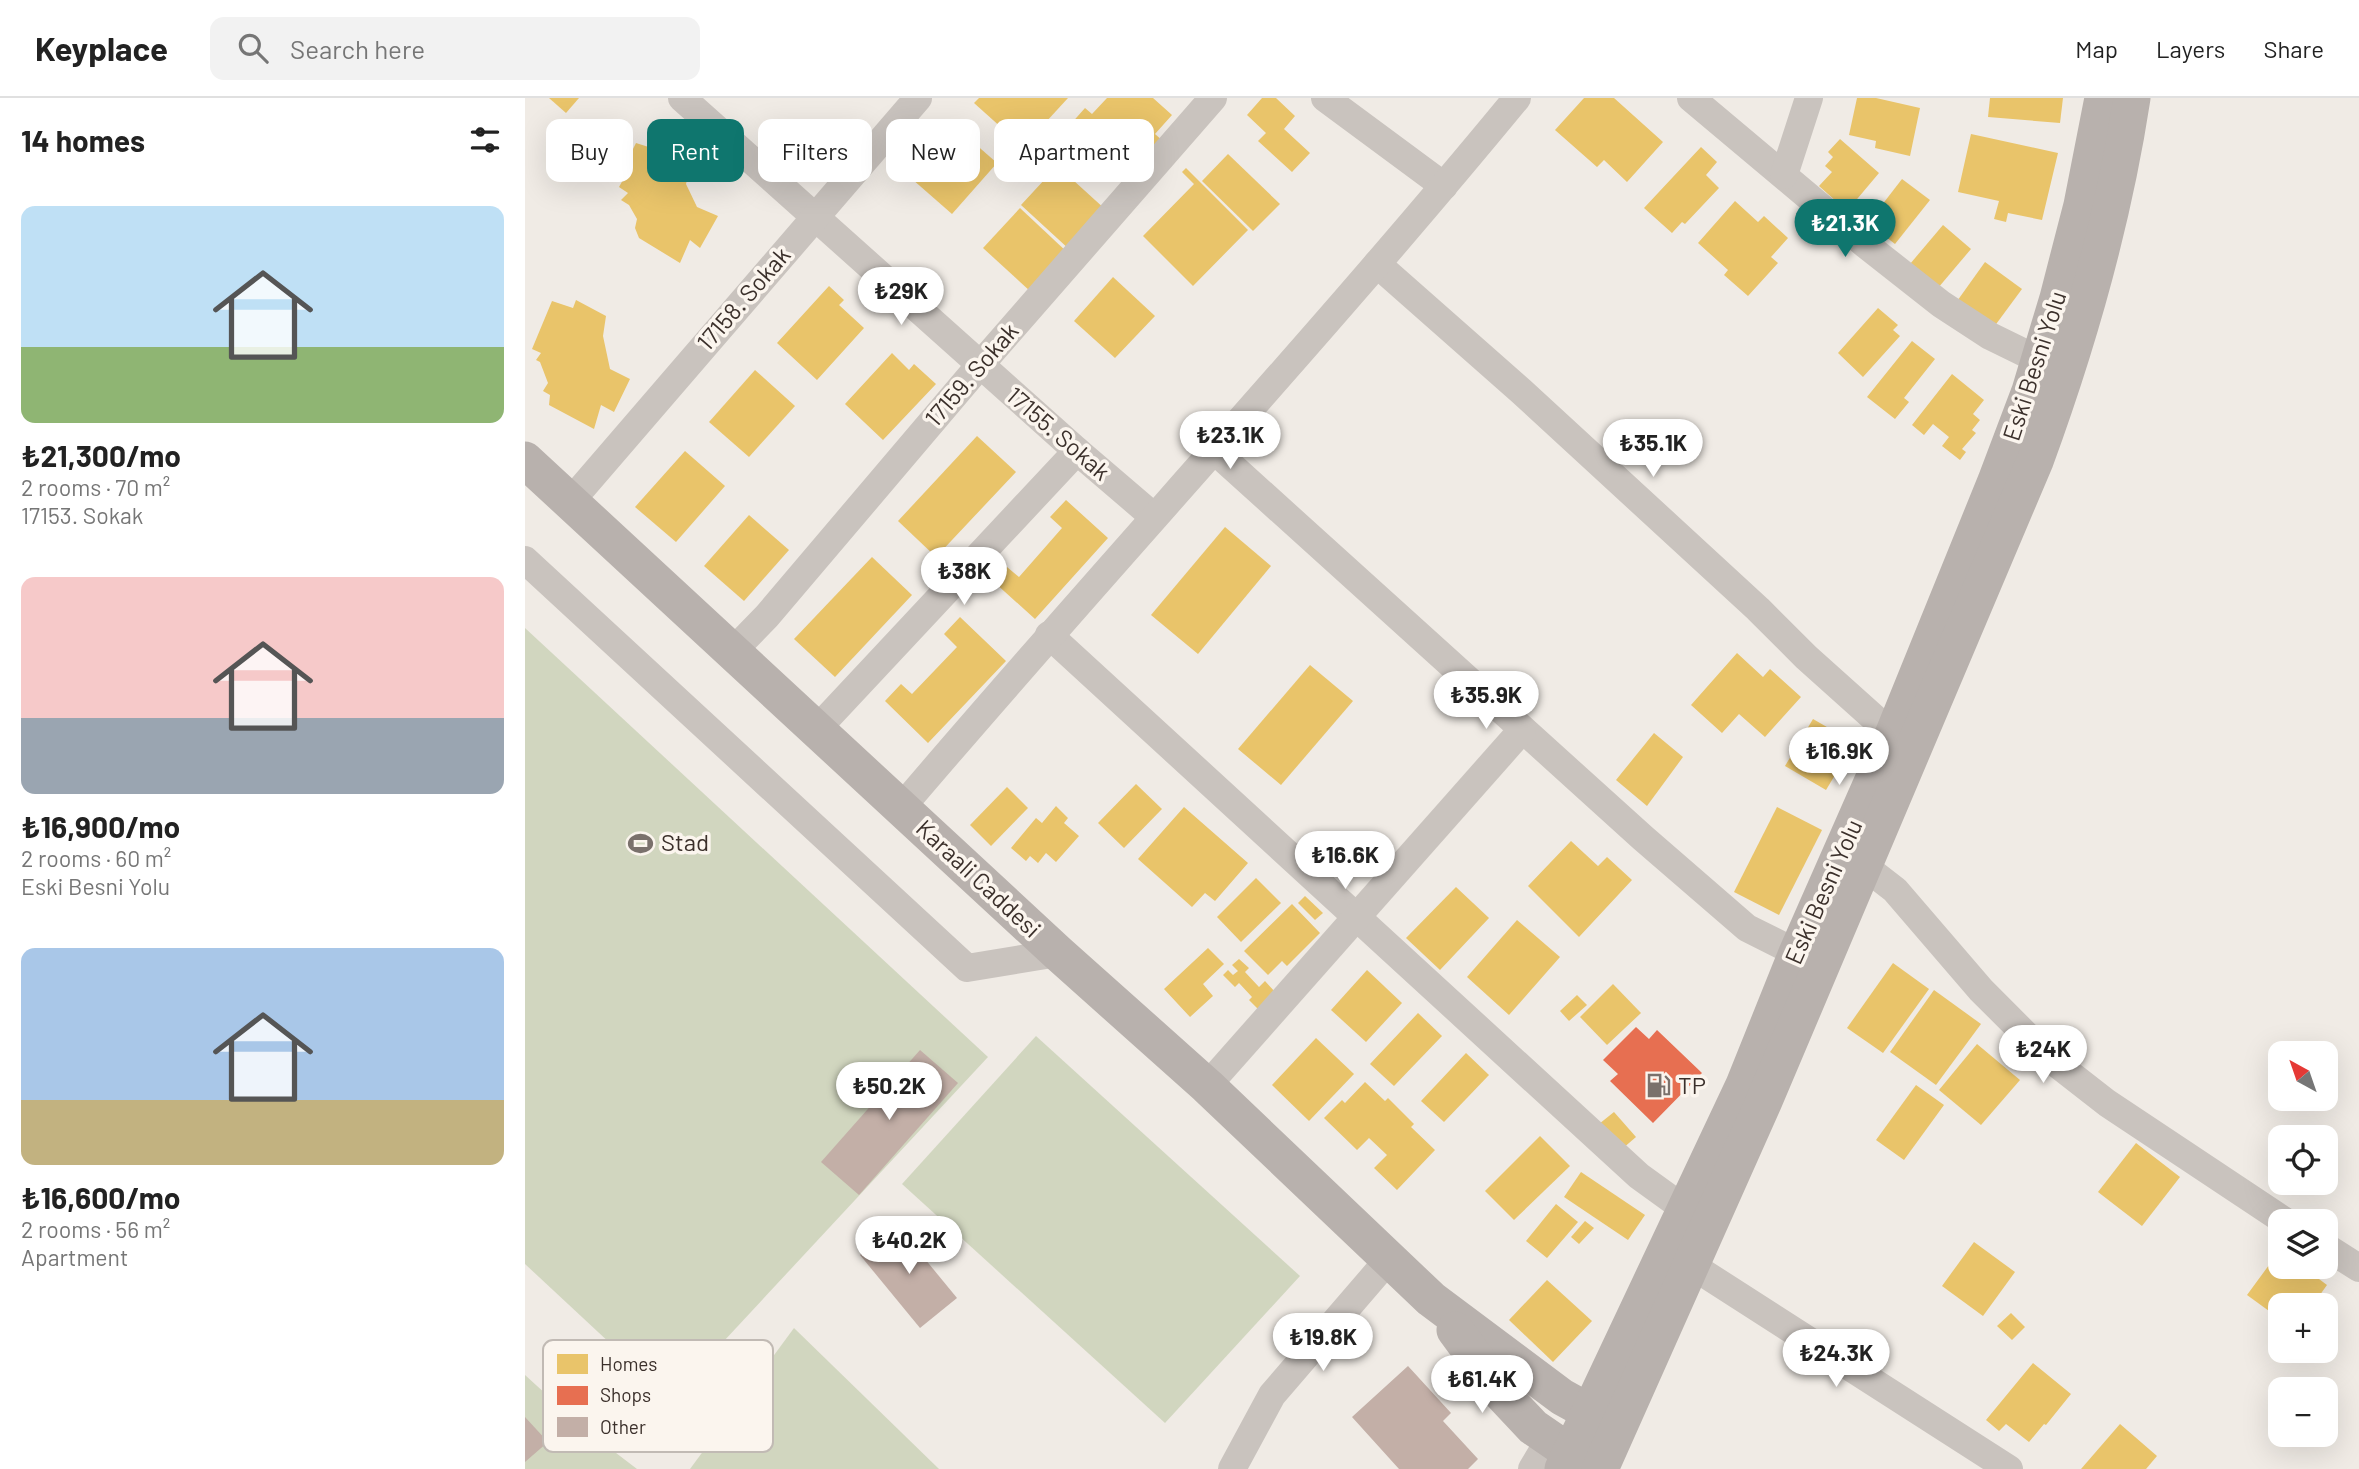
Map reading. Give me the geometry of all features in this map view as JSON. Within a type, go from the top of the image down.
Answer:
[{"type":"main road","name":"Eski Besni Yolu","points":[[1604,1419],[1686,1210],[1744,1086],[1797,953],[1893,735],[1996,481],[2039,360],[2080,215],[2103,98]]},
{"type":"main road","name":"Eski Besni Yolu","points":[[1568,1461],[1604,1419],[1691,1265],[2011,522],[2047,430],[2095,274],[2132,98]]},
{"type":"main road","name":"Karaali Caddesi","points":[[525,460],[1058,953],[1207,1086],[1431,1299]]},
{"type":"main road","points":[[1431,1299],[1562,1397],[1604,1419]]},
{"type":"main road","points":[[1431,1299],[1502,1394],[1568,1461]]},
{"type":"street","name":"17155. Sokak","points":[[682,98],[1154,517]]},
{"type":"street","name":"17158. Sokak","points":[[570,502],[918,98]]},
{"type":"street","name":"17159. Sokak","points":[[732,652],[767,616],[980,365],[1213,98]]},
{"type":"street","points":[[1325,98],[1444,186]]},
{"type":"street","points":[[901,808],[1049,635],[1215,451],[1517,98]]},
{"type":"street","points":[[1691,98],[1866,245],[1941,304],[1990,336],[2039,360]]},
{"type":"street","points":[[1784,175],[1809,98]]},
{"type":"street","points":[[1377,264],[1521,391],[1893,735]]},
{"type":"street","points":[[816,730],[1077,451]]},
{"type":"street","points":[[1215,451],[1522,730],[1747,928],[1797,953]]},
{"type":"street","points":[[525,560],[967,968],[1058,953]]},
{"type":"street","points":[[1049,635],[1639,1175],[1686,1210]]},
{"type":"street","points":[[1207,1086],[1522,730]]},
{"type":"street","points":[[1864,866],[1895,890],[1981,990],[2048,1057],[2106,1103],[2268,1210]]},
{"type":"street","points":[[2338,1255],[2359,1268]]},
{"type":"street","points":[[1232,1469],[1272,1395],[1389,1259]]},
{"type":"street","points":[[1691,1265],[2009,1469]]},
{"type":"green space","name":"Stad","points":[[525,628],[988,1057],[725,1340],[607,1340],[525,1264]]},
{"type":"green space","points":[[1036,1036],[1300,1276],[1165,1423],[902,1184]]},
{"type":"green space","points":[[794,1328],[939,1469],[690,1469],[703,1452],[773,1452],[773,1356]]},
{"type":"green space","points":[[525,1375],[543,1391],[543,1452],[615,1452],[637,1469],[525,1469]]},
{"type":"building: Homes","points":[[549,98],[579,98],[566,113]]},
{"type":"building: Homes","points":[[979,98],[1068,98],[1049,119],[994,121],[974,103]]},
{"type":"building: Homes","points":[[1107,98],[1153,98],[1172,115],[1155,134],[1164,142],[1154,153],[1154,119],[1075,119],[1085,108],[1092,114]]},
{"type":"building: Homes","points":[[1262,98],[1276,98],[1295,116],[1284,129],[1310,153],[1292,172],[1258,141],[1266,133],[1247,115]]},
{"type":"building: Homes","points":[[1584,98],[1614,98],[1663,142],[1627,182],[1604,160],[1597,167],[1555,130]]},
{"type":"building: Homes","points":[[1857,98],[1876,98],[1920,108],[1910,156],[1875,148],[1876,141],[1849,135]]},
{"type":"building: Homes","points":[[1990,98],[2063,98],[2060,123],[1988,117]]},
{"type":"building: Homes","points":[[1971,134],[2058,153],[2042,220],[2008,213],[2006,222],[1994,219],[1999,201],[1958,192]]},
{"type":"building: Homes","points":[[1840,139],[1879,173],[1847,211],[1819,186],[1832,172],[1825,166],[1833,157],[1828,152]]},
{"type":"building: Homes","points":[[636,143],[647,146],[647,182],[687,182],[697,207],[718,216],[700,248],[690,240],[680,263],[639,238],[635,228],[637,219],[629,205],[621,200],[628,193],[619,187],[622,182],[633,182],[633,149]]},
{"type":"building: Homes","points":[[1701,147],[1717,162],[1706,175],[1719,188],[1685,224],[1682,222],[1672,233],[1644,208]]},
{"type":"building: Homes","points":[[980,148],[994,160],[994,166],[952,214],[915,182],[980,182]]},
{"type":"building: Homes","points":[[1228,154],[1280,204],[1253,231],[1202,181]]},
{"type":"building: Homes","points":[[1186,168],[1248,230],[1193,286],[1143,236],[1194,184],[1182,172]]},
{"type":"building: Homes","points":[[1902,179],[1930,200],[1895,244],[1868,223]]},
{"type":"building: Homes","points":[[1042,182],[1075,182],[1106,210],[1070,250],[1021,205]]},
{"type":"building: Homes","points":[[1735,201],[1758,222],[1764,216],[1788,238],[1771,257],[1778,263],[1748,296],[1724,275],[1728,270],[1698,243]]},
{"type":"building: Homes","points":[[1020,208],[1068,253],[1031,292],[983,248]]},
{"type":"building: Homes","points":[[1943,225],[1971,249],[1938,288],[1910,264]]},
{"type":"building: Homes","points":[[1985,262],[2022,289],[1991,331],[1955,304]]},
{"type":"building: Homes","points":[[1113,277],[1155,316],[1115,358],[1074,321]]},
{"type":"building: Homes","points":[[829,286],[844,300],[839,305],[864,328],[817,380],[777,343]]},
{"type":"building: Homes","points":[[576,300],[606,316],[603,336],[610,369],[630,379],[614,412],[601,405],[594,429],[549,405],[550,395],[543,391],[548,383],[540,362],[536,360],[541,353],[532,349],[552,301],[573,308]]},
{"type":"building: Homes","points":[[1878,308],[1898,325],[1893,330],[1900,336],[1863,377],[1838,353]]},
{"type":"building: Homes","points":[[1912,341],[1935,359],[1904,398],[1909,402],[1895,419],[1867,397]]},
{"type":"building: Homes","points":[[892,353],[909,370],[914,364],[936,384],[883,440],[845,404]]},
{"type":"building: Homes","points":[[755,370],[795,406],[749,457],[709,422]]},
{"type":"building: Homes","points":[[1952,374],[1984,400],[1973,414],[1980,420],[1972,430],[1976,433],[1962,449],[1966,452],[1960,460],[1942,446],[1949,437],[1933,424],[1924,435],[1912,425]]},
{"type":"building: Homes","points":[[977,436],[1016,472],[936,557],[898,521]]},
{"type":"building: Homes","points":[[685,451],[725,486],[676,542],[635,507]]},
{"type":"building: Homes","points":[[1066,500],[1108,538],[1035,619],[994,582],[1007,567],[1019,577],[1062,528],[1050,517]]},
{"type":"building: Homes","points":[[749,515],[789,550],[744,601],[704,566]]},
{"type":"building: Homes","points":[[1225,527],[1271,566],[1198,654],[1151,615]]},
{"type":"building: Homes","points":[[872,557],[912,595],[835,677],[794,639]]},
{"type":"building: Homes","points":[[960,617],[1006,661],[928,743],[885,701],[901,684],[912,694],[957,647],[944,634]]},
{"type":"building: Homes","points":[[1737,653],[1763,677],[1770,669],[1801,697],[1765,737],[1739,714],[1722,733],[1691,705]]},
{"type":"building: Homes","points":[[1310,665],[1353,701],[1281,785],[1238,749]]},
{"type":"building: Homes","points":[[1813,719],[1865,749],[1855,767],[1844,760],[1826,790],[1785,766]]},
{"type":"building: Homes","points":[[1654,733],[1683,757],[1647,806],[1616,780]]},
{"type":"building: Homes","points":[[1136,784],[1162,809],[1124,848],[1098,823]]},
{"type":"building: Homes","points":[[1007,787],[1028,808],[991,846],[970,825]]},
{"type":"building: Homes","points":[[1056,806],[1068,818],[1064,823],[1079,836],[1056,862],[1046,853],[1038,863],[1030,856],[1026,861],[1011,848],[1036,818],[1042,823]]},
{"type":"building: Homes","points":[[1184,807],[1248,863],[1215,901],[1205,893],[1192,907],[1138,859]]},
{"type":"building: Homes","points":[[1777,807],[1822,830],[1779,915],[1734,892]]},
{"type":"building: Homes","points":[[1571,841],[1598,866],[1607,857],[1632,880],[1579,937],[1528,886]]},
{"type":"building: Homes","points":[[1256,878],[1281,903],[1241,942],[1217,917]]},
{"type":"building: Homes","points":[[1456,887],[1489,918],[1440,970],[1406,938]]},
{"type":"building: Homes","points":[[1305,896],[1323,913],[1315,920],[1298,903]]},
{"type":"building: Homes","points":[[1292,904],[1320,933],[1287,966],[1282,961],[1268,975],[1244,951]]},
{"type":"building: Homes","points":[[1517,920],[1560,957],[1509,1015],[1467,977]]},
{"type":"building: Homes","points":[[1208,948],[1224,964],[1203,984],[1213,996],[1190,1017],[1164,989]]},
{"type":"building: Homes","points":[[1239,959],[1249,968],[1245,972],[1259,987],[1265,981],[1276,993],[1259,1010],[1249,1000],[1252,997],[1239,983],[1235,987],[1223,975],[1228,970],[1233,975],[1238,971],[1232,965]]},
{"type":"building: Homes","points":[[1893,963],[1929,989],[1883,1053],[1847,1028]]},
{"type":"building: Homes","points":[[1367,970],[1402,1003],[1366,1042],[1331,1010]]},
{"type":"building: Homes","points":[[1613,984],[1641,1013],[1607,1045],[1580,1017]]},
{"type":"building: Homes","points":[[1934,990],[1981,1024],[1936,1085],[1890,1052]]},
{"type":"building: Homes","points":[[1577,995],[1587,1005],[1569,1021],[1560,1011]]},
{"type":"building: Homes","points":[[1418,1013],[1442,1036],[1394,1086],[1370,1064]]},
{"type":"building: Homes","points":[[1316,1038],[1354,1074],[1309,1121],[1272,1085]]},
{"type":"building: Homes","points":[[1977,1044],[2020,1080],[1981,1125],[1939,1090]]},
{"type":"building: Homes","points":[[1466,1053],[1489,1075],[1444,1122],[1421,1101]]},
{"type":"building: Homes","points":[[1365,1082],[1385,1101],[1388,1098],[1414,1124],[1411,1127],[1435,1150],[1397,1190],[1374,1168],[1387,1155],[1369,1138],[1357,1150],[1324,1118],[1342,1100],[1345,1103]]},
{"type":"building: Homes","points":[[1916,1085],[1944,1105],[1904,1160],[1876,1140]]},
{"type":"building: Homes","points":[[1614,1112],[1636,1137],[1622,1149],[1599,1124]]},
{"type":"building: Homes","points":[[1540,1136],[1570,1166],[1514,1220],[1485,1191]]},
{"type":"building: Homes","points":[[2136,1143],[2180,1177],[2142,1226],[2098,1192]]},
{"type":"building: Homes","points":[[1581,1172],[1645,1215],[1628,1240],[1564,1197]]},
{"type":"building: Homes","points":[[1556,1204],[1578,1222],[1547,1258],[1526,1241]]},
{"type":"building: Homes","points":[[1585,1221],[1594,1228],[1579,1244],[1571,1237]]},
{"type":"building: Homes","points":[[1974,1242],[2015,1272],[1983,1316],[1942,1286]]},
{"type":"building: Homes","points":[[2268,1266],[2268,1279],[2319,1279],[2327,1285],[2321,1293],[2268,1293],[2268,1310],[2247,1295]]},
{"type":"building: Homes","points":[[1547,1280],[1592,1321],[1553,1362],[1509,1320]]},
{"type":"building: Homes","points":[[2011,1313],[2025,1327],[2012,1340],[1997,1326]]},
{"type":"building: Homes","points":[[2033,1363],[2071,1394],[2029,1442],[2006,1424],[1999,1431],[1986,1420]]},
{"type":"building: Homes","points":[[2120,1424],[2157,1456],[2146,1469],[2081,1469]]},
{"type":"building: Shops","points":[[1636,1027],[1649,1039],[1657,1030],[1702,1073],[1653,1123],[1610,1081],[1618,1074],[1603,1060]]},
{"type":"building: Other","points":[[920,1050],[958,1083],[859,1195],[821,1162]]},
{"type":"building: Other","points":[[897,1225],[957,1298],[920,1328],[860,1255]]},
{"type":"building: Other","points":[[1408,1366],[1451,1413],[1443,1421],[1478,1459],[1468,1469],[1399,1469],[1352,1417]]},
{"type":"building: Other","points":[[525,1417],[543,1437],[543,1446],[525,1462]]},
{"type":"place","name":"Stad","points":[[641,843]]},
{"type":"place","name":"TP","points":[[1658,1086]]}]
